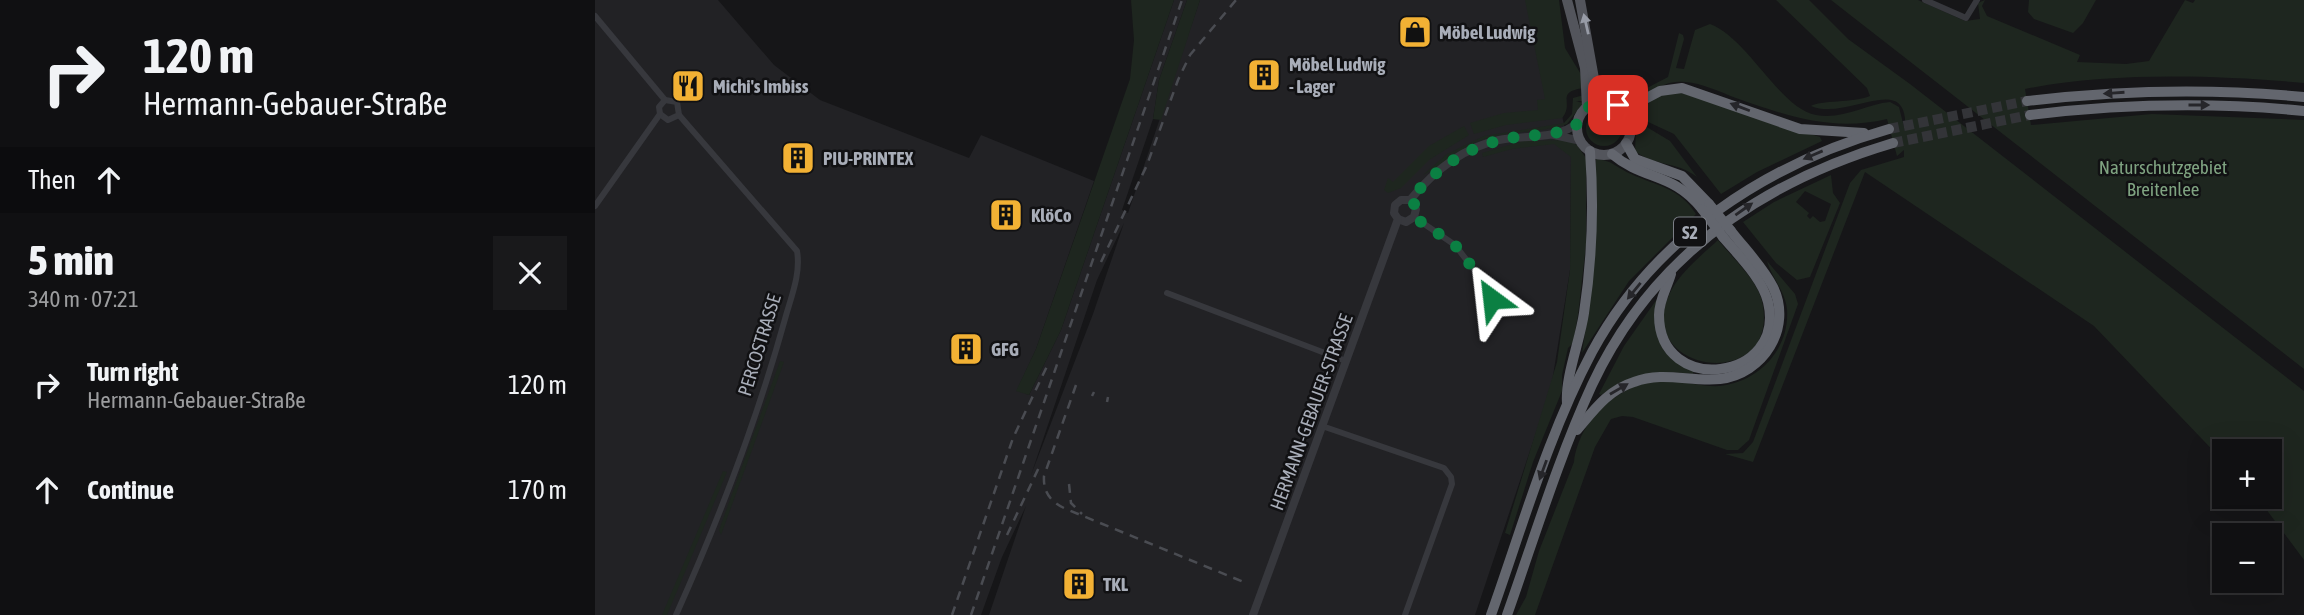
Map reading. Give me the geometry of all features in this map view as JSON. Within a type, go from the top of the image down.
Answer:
[{"type":"highway","points":[[1624,110],[1660,91],[1682,88],[1800,129],[1878,132]]},
{"type":"highway","points":[[2027,101],[2134,91],[2200,90],[2304,97]]},
{"type":"highway","points":[[2030,115],[2082,109],[2166,105],[2265,107],[2304,111]]},
{"type":"highway","name":"S2","points":[[1491,615],[1567,406],[1611,321],[1647,275],[1689,233],[1734,198],[1783,169],[1827,149],[1889,129]]},
{"type":"highway","name":"S2","points":[[1507,615],[1571,437],[1606,357],[1636,312],[1673,268],[1721,226],[1767,194],[1833,162],[1893,143]]},
{"type":"highway","points":[[1626,144],[1635,159],[1682,176],[1727,234],[1759,283],[1768,302],[1767,331],[1760,346],[1748,359],[1729,369],[1710,370],[1688,364],[1674,354],[1664,338],[1659,314],[1673,268]]},
{"type":"highway","points":[[1567,406],[1566,391],[1579,343],[1588,278],[1592,214],[1590,151]]},
{"type":"highway","points":[[1612,154],[1637,171],[1677,184],[1706,206]]},
{"type":"highway","points":[[1571,437],[1599,404],[1626,384],[1662,376],[1712,380],[1732,377],[1751,368],[1767,352],[1778,327],[1777,298],[1763,272],[1727,234]]},
{"type":"main road","points":[[1567,0],[1585,68],[1587,107]]},
{"type":"main road","points":[[1580,0],[1596,90],[1601,101]]},
{"type":"main road","points":[[1601,101],[1618,105],[1624,110],[1631,124],[1626,144],[1612,154],[1590,151],[1581,141],[1577,123],[1587,107],[1601,101]]},
{"type":"street","points":[[1925,0],[1966,18],[1977,0]]},
{"type":"street","points":[[595,16],[664,100],[677,102],[679,115],[668,120],[660,114]]},
{"type":"street","points":[[595,206],[660,114],[659,107],[664,100]]},
{"type":"street","name":"PERCOSTRASSE","points":[[676,615],[735,472],[779,339],[800,265],[797,251],[679,115]]},
{"type":"street","name":"HERMANN-GEBAUER-STRASSE","points":[[1253,615],[1398,219],[1394,213],[1395,205],[1401,200],[1410,200],[1435,172],[1475,148],[1496,141],[1548,134],[1572,128],[1577,123]]},
{"type":"street","name":"HERMANN-GEBAUER-STRASSE","points":[[1548,134],[1581,141]]},
{"type":"street","points":[[1410,200],[1415,205],[1414,217]]},
{"type":"street","points":[[1398,219],[1406,222],[1414,217]]},
{"type":"street","points":[[1414,217],[1455,245],[1492,293],[1492,299]]},
{"type":"street","points":[[1167,293],[1346,361]]},
{"type":"street","points":[[1322,426],[1444,468],[1451,477],[1452,484],[1405,615]]},
{"type":"shaded area","points":[[595,0],[718,0],[774,65],[820,100],[969,158],[981,135],[1094,181],[1036,349],[1017,390],[1029,395],[1061,330],[1174,0],[1187,0],[1159,80],[1153,119],[1122,210],[1128,213],[1200,0],[1537,0],[1571,157],[1570,270],[1551,388],[1475,615],[989,615],[1026,506],[1002,557],[981,615],[595,615]],"holes":[[[1124,223],[1093,314],[1031,475],[1097,280]]]},
{"type":"green space","points":[[1131,0],[1174,0],[1061,330],[1029,395],[1016,391],[1036,349],[1130,79],[1134,40]]},
{"type":"green space","points":[[1187,0],[1200,0],[1161,120],[1153,119],[1159,80]]},
{"type":"green space","points":[[1525,0],[1559,0],[1565,48],[1582,76],[1584,88],[1567,95],[1567,108],[1562,118],[1506,125],[1474,134],[1470,123],[1504,113],[1538,110],[1537,100],[1545,99]]},
{"type":"green space","name":"Naturschutzgebiet Breitenlee","points":[[1776,0],[1809,0],[1848,39],[1910,84],[2304,391],[2304,560],[2282,531],[2282,523],[2276,523],[2266,509],[2282,509],[2282,439],[2212,439],[2212,449],[2094,326],[1865,172],[1753,462],[1725,454],[1743,453],[1753,442],[1850,183],[1861,170],[1904,157],[1904,150],[1897,156],[1887,119],[1848,124],[1810,120],[1685,82],[1668,83],[1626,102],[1602,92],[1628,98],[1668,77],[1679,33],[1684,39],[1676,68],[1684,69],[1695,30],[1710,24],[1738,44],[1776,87],[1802,110],[1826,116],[1845,114],[1890,102],[1899,107],[1905,131],[1904,112],[1898,103],[1887,100],[1842,108],[1811,106],[1870,96],[1867,88]]},
{"type":"green space","name":"Naturschutzgebiet Breitenlee","points":[[1831,0],[1918,0],[1965,21],[1980,19],[1978,3],[1985,0],[1982,6],[1987,16],[2080,55],[2077,62],[2126,64],[2149,61],[2185,0],[2193,3],[2195,0],[2304,0],[2304,83],[2236,78],[2163,77],[2092,80],[2025,89],[2031,125],[2152,114],[2304,120],[2304,369]]},
{"type":"green space","points":[[2029,0],[2096,0],[2083,23],[2073,33],[2034,19],[2028,12]]},
{"type":"green space","points":[[1676,91],[1820,137],[1822,141],[1757,172],[1721,194],[1674,134],[1633,115],[1659,95]]},
{"type":"green space","points":[[1584,95],[1584,101],[1576,101],[1583,103],[1567,124],[1479,141],[1423,175],[1447,154],[1484,136],[1564,123],[1572,114],[1573,98]]},
{"type":"green space","points":[[1604,110],[1617,115],[1622,128],[1617,141],[1604,146],[1591,141],[1586,128],[1591,115]]},
{"type":"green space","points":[[1464,126],[1469,135],[1429,160],[1401,188],[1388,193],[1384,190],[1388,178],[1393,182],[1429,146]]},
{"type":"green space","points":[[1645,126],[1670,141],[1697,177],[1681,168],[1649,159],[1635,151],[1636,129]]},
{"type":"green space","points":[[1568,140],[1577,145],[1586,158],[1586,245],[1578,315],[1573,343],[1568,348],[1562,375],[1562,391],[1533,462],[1510,535],[1505,533],[1557,362],[1570,270],[1571,157],[1554,144],[1512,149],[1483,157],[1482,153],[1523,141]]},
{"type":"green space","points":[[1596,159],[1675,193],[1690,205],[1696,214],[1629,281],[1582,353],[1591,293]]},
{"type":"green space","points":[[1831,175],[1833,193],[1840,203],[1810,277],[1797,280],[1776,263],[1743,222],[1774,202]],"holes":[[[1805,191],[1831,204],[1825,221],[1820,222],[1813,216],[1810,219],[1807,216],[1809,213],[1796,202]]]},
{"type":"green space","points":[[1718,240],[1757,288],[1763,306],[1762,334],[1749,352],[1730,361],[1708,362],[1687,356],[1671,342],[1664,321],[1673,287],[1690,266]]},
{"type":"green space","points":[[1767,261],[1795,294],[1798,304],[1749,440],[1738,450],[1727,450],[1633,417],[1611,419],[1595,447],[1535,615],[1516,615],[1526,597],[1539,551],[1574,462],[1578,445],[1595,415],[1622,393],[1655,382],[1672,381],[1714,386],[1734,383],[1759,370],[1777,350],[1787,324],[1787,309],[1784,296]]},
{"type":"green space","points":[[1657,299],[1656,313],[1660,333],[1669,347],[1694,371],[1693,374],[1645,375],[1599,394],[1624,346]]},
{"type":"green space","points":[[780,361],[784,362],[721,535],[719,530]]},
{"type":"green space","points":[[723,471],[727,472],[667,615],[662,615]]},
{"type":"tunnel","points":[[1889,129],[2027,101]]},
{"type":"tunnel","points":[[1893,143],[2030,115]]},
{"type":"railway","points":[[971,615],[1182,0]]},
{"type":"railway","points":[[1101,262],[1147,165],[1190,55],[1236,0]]},
{"type":"railway","points":[[952,615],[1013,438],[1049,362]]},
{"type":"railway","points":[[1076,385],[1044,476],[1045,487],[1052,500],[1066,509],[1246,583]]},
{"type":"railway","points":[[1092,396],[1094,392]]},
{"type":"railway","points":[[1107,402],[1108,397]]},
{"type":"railway","points":[[1007,535],[1041,463]]},
{"type":"railway","points":[[1069,484],[1071,503],[1082,514]]},
{"type":"place","name":"Möbel Ludwig","points":[[1415,32]]},
{"type":"place","name":"Möbel Ludwig - Lager","points":[[1264,75]]},
{"type":"place","name":"Michi's Imbiss","points":[[688,86]]},
{"type":"place","name":"PIU-PRINTEX","points":[[798,158]]},
{"type":"place","name":"KlöCo","points":[[1006,215]]},
{"type":"place","name":"GFG","points":[[966,349]]},
{"type":"place","name":"TKL","points":[[1079,584]]},
{"type":"route","points":[[1492,299],[1492,293],[1455,245],[1414,217],[1416,209],[1410,200],[1435,172],[1475,148],[1496,141],[1572,128],[1587,107],[1594,103],[1601,101],[1618,105]]}]
